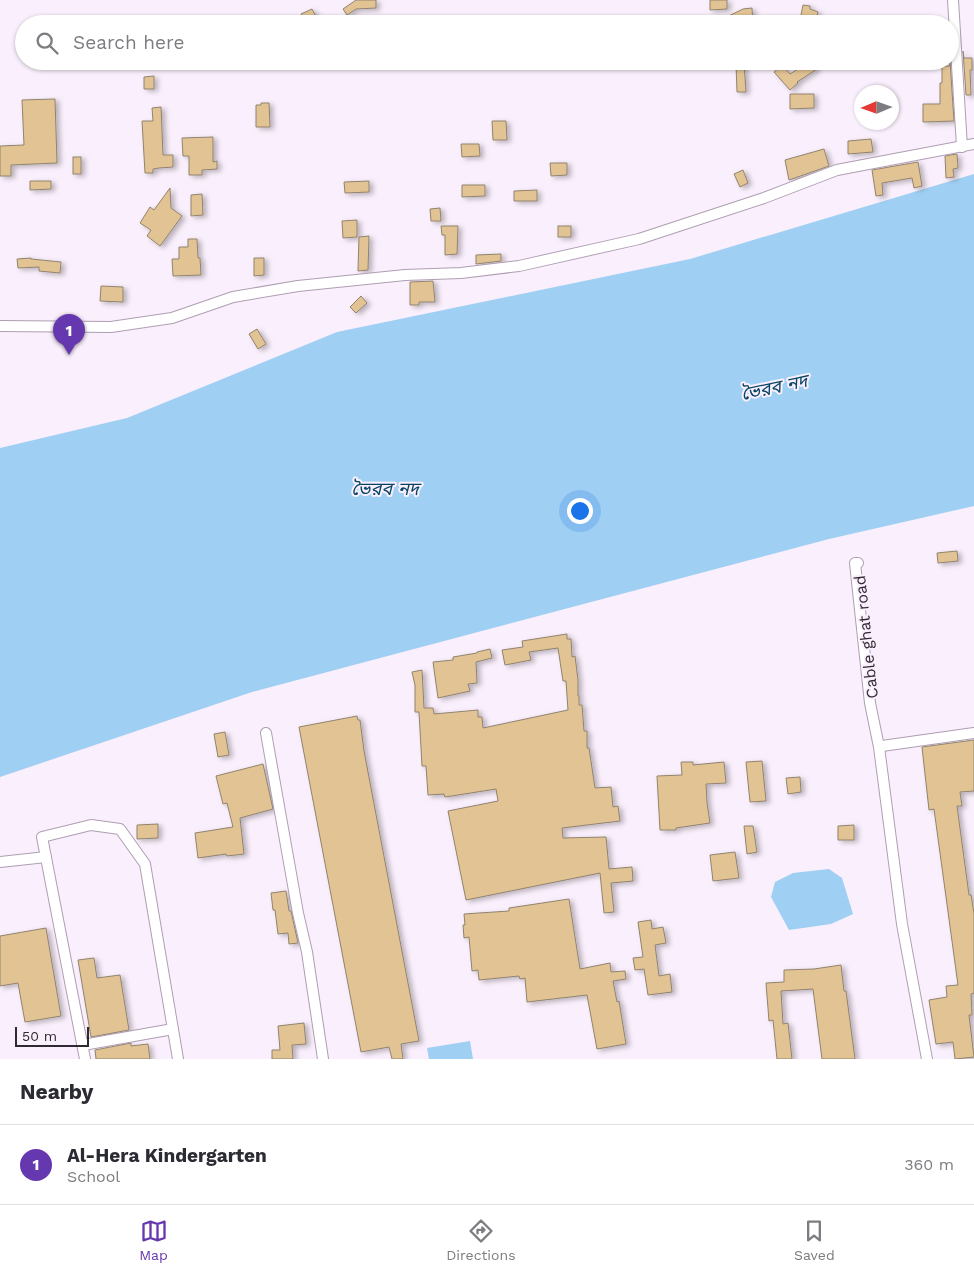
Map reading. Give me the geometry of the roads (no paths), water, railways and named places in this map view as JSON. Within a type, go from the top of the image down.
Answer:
[{"type":"street","points":[[953,0],[954,15]]},
{"type":"street","points":[[957,70],[962,146]]},
{"type":"street","points":[[0,326],[111,327],[172,318],[233,297],[298,286],[405,275],[461,273],[518,266],[639,239],[764,198],[837,170],[974,144]]},
{"type":"street","name":"Cable ghat road","points":[[858,563],[872,701],[882,746],[904,922],[928,1059],[902,924],[879,747],[870,703],[856,564],[858,563]]},
{"type":"street","points":[[266,733],[307,952],[323,1059]]},
{"type":"street","points":[[882,746],[974,733]]},
{"type":"street","points":[[85,1059],[42,837],[91,824],[120,829],[145,864],[178,1059]]},
{"type":"street","points":[[0,862],[46,856]]},
{"type":"street","points":[[83,1045],[173,1029]]},
{"type":"water","name":"ভৈরব নদ","points":[[974,174],[974,506],[829,539],[252,692],[0,777],[0,448],[127,418],[337,332],[690,259]]},
{"type":"water","points":[[829,869],[842,878],[853,914],[831,924],[789,930],[771,897],[775,882],[793,873]]},
{"type":"water","points":[[470,1041],[473,1059],[429,1059],[427,1048]]},
{"type":"place","name":"Al-Hera Kindergarten","points":[[69,355]]}]
